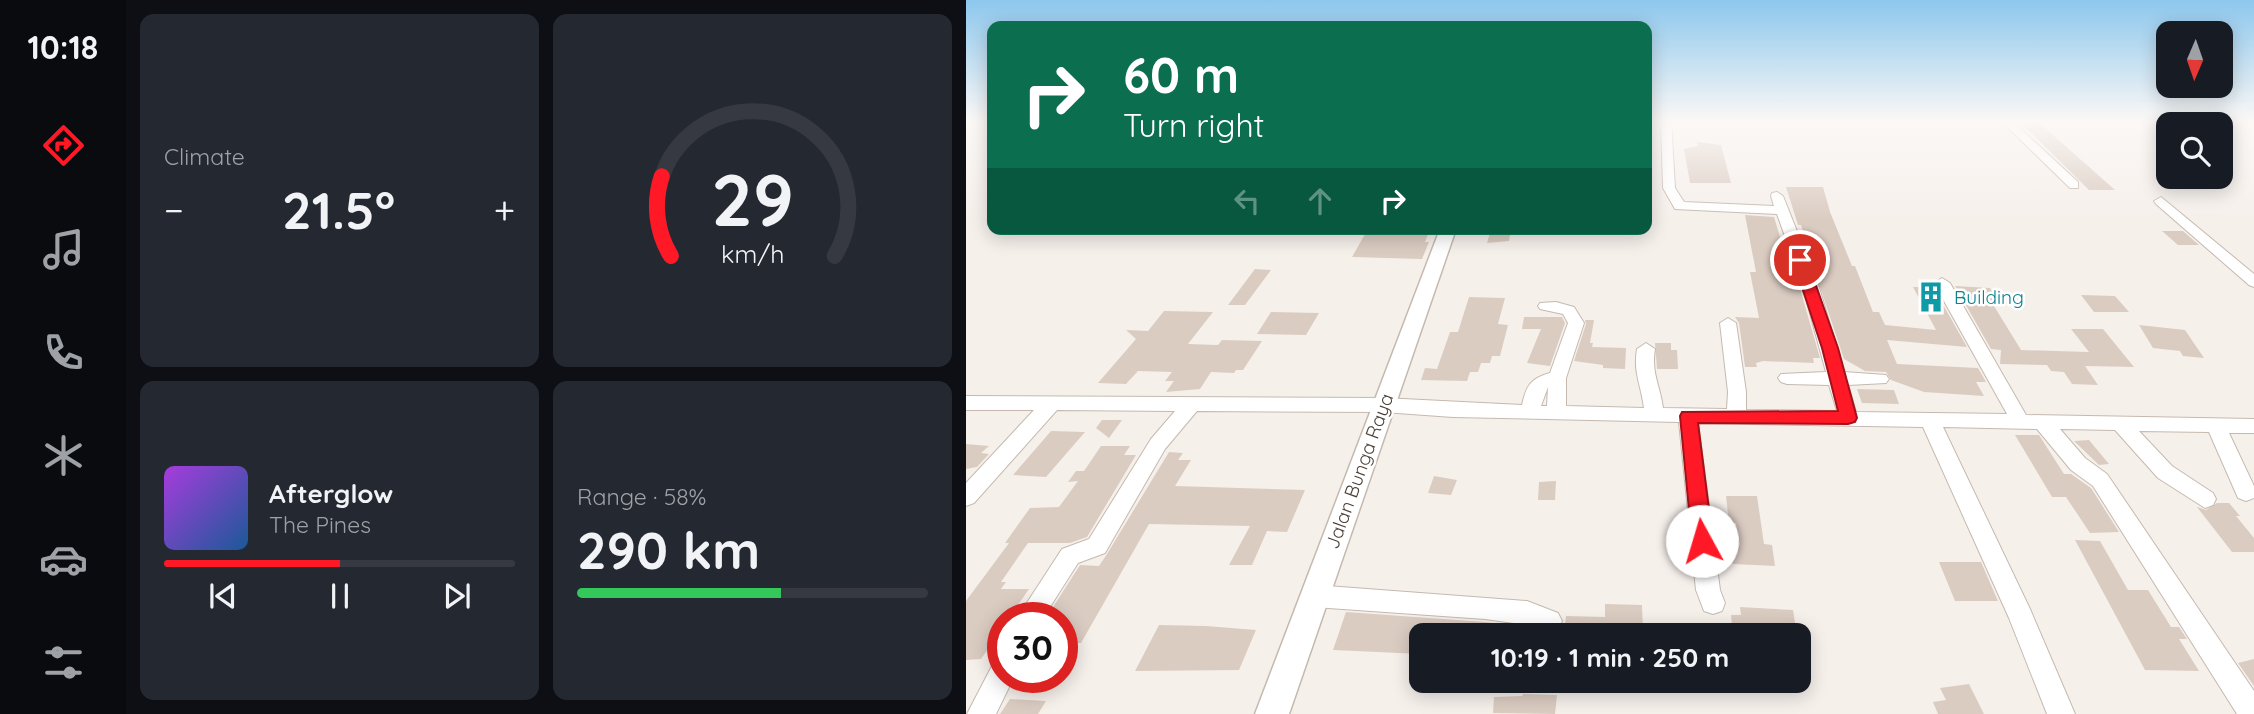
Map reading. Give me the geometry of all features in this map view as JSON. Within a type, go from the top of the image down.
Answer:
[{"type":"street","points":[[1667,153],[1669,188],[1680,206],[1779,203],[1810,284],[1848,418]]},
{"type":"street","points":[[2040,153],[2074,185]]},
{"type":"street","points":[[2161,201],[2254,282]]},
{"type":"street","name":"Jalan Bunga Raya","points":[[1272,714],[1446,235]]},
{"type":"street","points":[[1942,284],[2031,422],[2100,480],[2253,714]]},
{"type":"street","points":[[1546,306],[1562,306],[1572,312],[1576,323],[1558,378],[1556,413]]},
{"type":"street","points":[[1728,323],[1737,392],[1736,416]]},
{"type":"street","points":[[1646,349],[1643,369],[1651,388],[1654,415]]},
{"type":"street","points":[[1530,412],[1536,384],[1541,380],[1558,378]]},
{"type":"street","points":[[1787,378],[1880,379]]},
{"type":"street","points":[[966,497],[1053,402]]},
{"type":"street","points":[[966,403],[1383,405],[1556,413],[2254,426]]},
{"type":"street","points":[[1040,602],[1070,556],[1097,546],[1158,444],[1192,404]]},
{"type":"street","points":[[1688,416],[1708,590],[1713,603]]},
{"type":"street","points":[[1930,419],[2021,617],[2061,714]]},
{"type":"street","points":[[2120,424],[2165,472],[2205,499]]},
{"type":"street","points":[[2216,426],[2246,492]]},
{"type":"street","points":[[1314,596],[1485,608],[1527,613],[1549,621]]},
{"type":"street","points":[[981,714],[992,693]]},
{"type":"building","points":[[1685,153],[1723,153],[1731,183],[1690,183]]},
{"type":"building","points":[[2052,153],[2074,153],[2115,190],[2089,190]]},
{"type":"building","points":[[1786,187],[1823,187],[1852,266],[1855,266],[1873,312],[1879,312],[1885,325],[1936,330],[1913,287],[1933,287],[1967,347],[1887,340],[1897,364],[1978,368],[1986,382],[1976,382],[1984,396],[1924,392],[1891,380],[1886,372],[1865,371],[1844,359]]},
{"type":"building","points":[[1745,215],[1774,217],[1791,273],[1795,273],[1799,285],[1820,358],[1813,358],[1814,363],[1763,361],[1756,363],[1757,367],[1745,367],[1739,323],[1735,317],[1759,318],[1750,272],[1756,272]]},
{"type":"building","points":[[2162,231],[2183,231],[2199,245],[2178,245]]},
{"type":"building","points":[[1365,235],[1428,235],[1425,242],[1429,242],[1422,259],[1352,257]]},
{"type":"building","points":[[1489,235],[1510,235],[1509,241],[1487,243]]},
{"type":"building","points":[[1255,269],[1271,270],[1245,305],[1228,305]]},
{"type":"building","points":[[1955,286],[1990,288],[2000,306],[1994,306],[2021,350],[2089,352],[2071,329],[2103,329],[2134,367],[2085,366],[2098,385],[2072,384],[2064,372],[2051,371],[2047,365],[2000,364],[2001,350],[1991,349]]},
{"type":"building","points":[[2081,295],[2115,296],[2129,312],[2094,312]]},
{"type":"building","points":[[1469,297],[1505,298],[1498,324],[1508,325],[1500,356],[1492,356],[1490,363],[1481,363],[1478,372],[1470,372],[1467,381],[1421,380],[1425,368],[1437,369],[1450,332],[1458,332]]},
{"type":"building","points":[[1164,311],[1213,312],[1188,344],[1218,345],[1222,340],[1262,341],[1243,370],[1236,370],[1234,373],[1211,372],[1200,389],[1166,392],[1174,381],[1165,381],[1172,372],[1138,371],[1126,384],[1098,383],[1136,339],[1126,330],[1148,331]]},
{"type":"building","points":[[1271,312],[1319,313],[1306,335],[1257,334]]},
{"type":"building","points":[[1524,317],[1562,317],[1565,323],[1550,366],[1527,363],[1541,329],[1522,329]]},
{"type":"building","points":[[1585,320],[1594,320],[1590,343],[1593,343],[1592,347],[1626,348],[1625,369],[1603,368],[1603,365],[1574,361]]},
{"type":"building","points":[[2139,325],[2185,330],[2204,358],[2183,356],[2180,351],[2153,348]]},
{"type":"building","points":[[1655,343],[1671,343],[1671,350],[1677,350],[1678,369],[1657,369]]},
{"type":"building","points":[[1857,389],[1894,390],[1899,404],[1862,403]]},
{"type":"building","points":[[1102,420],[1122,420],[1109,438],[1096,428]]},
{"type":"building","points":[[1051,431],[1085,432],[1046,477],[1013,475]]},
{"type":"building","points":[[2015,435],[2039,435],[2064,474],[2071,474],[2091,488],[2119,532],[2090,533],[2066,497],[2052,497]]},
{"type":"building","points":[[2089,440],[2109,464],[2099,465],[2074,441]]},
{"type":"building","points":[[966,444],[989,446],[981,453],[989,454],[977,467],[966,469]]},
{"type":"building","points":[[1101,446],[1130,446],[1124,455],[1136,455],[1087,537],[1070,543],[1028,543],[1001,582],[1006,582],[1001,589],[1029,589],[1020,602],[987,602],[987,650],[981,659],[966,660],[966,601],[1009,543],[1005,543],[1030,508],[1059,507],[1078,481],[1068,482],[1076,471],[1084,471]]},
{"type":"building","points":[[1169,452],[1183,453],[1178,460],[1191,460],[1175,486],[1305,490],[1287,532],[1267,531],[1252,565],[1229,565],[1250,526],[1149,524],[1081,643],[1078,643],[1078,602],[1056,602],[1080,565],[1099,566]]},
{"type":"building","points":[[1434,476],[1457,480],[1451,495],[1428,493]]},
{"type":"building","points":[[1556,481],[1555,500],[1538,500],[1539,482]]},
{"type":"building","points":[[1726,496],[1757,496],[1764,544],[1772,545],[1775,566],[1733,564],[1732,550],[1738,550],[1736,523],[1729,523]]},
{"type":"building","points":[[2217,503],[2229,503],[2240,516],[2236,516],[2254,538],[2254,552],[2232,552],[2197,507],[2206,510]]},
{"type":"building","points":[[2075,540],[2100,541],[2128,590],[2148,590],[2171,627],[2179,627],[2187,639],[2179,639],[2199,671],[2145,670]]},
{"type":"building","points":[[1939,562],[1981,562],[1998,601],[1955,601]]},
{"type":"building","points":[[1605,604],[1642,605],[1643,623],[1565,623],[1566,616],[1605,617]]},
{"type":"building","points":[[1740,607],[1793,610],[1795,623],[1732,623],[1731,615],[1741,615]]},
{"type":"building","points":[[1346,612],[1493,623],[1409,623],[1409,653],[1333,650]]},
{"type":"building","points":[[1159,625],[1256,630],[1239,670],[1135,671]]},
{"type":"building","points":[[2254,659],[2254,686],[2238,663]]},
{"type":"building","points":[[1969,684],[1984,714],[1938,714],[1933,702],[1946,700],[1940,688]]},
{"type":"building","points":[[1557,695],[1555,714],[1493,713],[1494,697]]},
{"type":"building","points":[[1010,699],[1046,701],[1038,714],[1000,714]]},
{"type":"place","name":"Building","points":[[1931,297]]},
{"type":"route","points":[[1702,541],[1688,416],[1848,418],[1830,348],[1800,260]]}]
